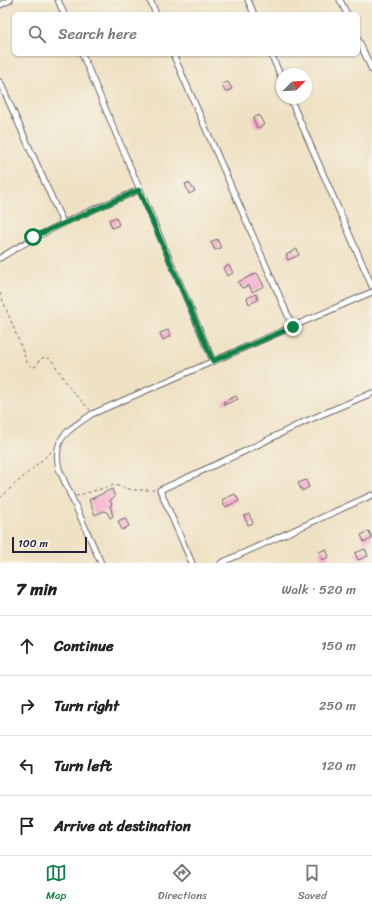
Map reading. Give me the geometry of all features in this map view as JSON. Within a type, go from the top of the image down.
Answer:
[{"type":"street","points":[[0,5],[8,0]]},
{"type":"street","points":[[58,0],[63,12]]},
{"type":"street","points":[[150,0],[155,12]]},
{"type":"street","points":[[248,0],[253,12]]},
{"type":"street","points":[[340,0],[346,12]]},
{"type":"street","points":[[360,43],[372,70]]},
{"type":"street","points":[[83,56],[213,361]]},
{"type":"street","points":[[174,56],[293,327]]},
{"type":"street","points":[[272,56],[277,68]]},
{"type":"street","points":[[0,82],[63,223]]},
{"type":"street","points":[[293,104],[372,286]]},
{"type":"street","points":[[0,258],[33,237],[139,190]]},
{"type":"street","points":[[101,563],[59,469],[56,455],[57,446],[64,435],[92,414],[372,292]]},
{"type":"street","points":[[192,563],[160,490],[304,422],[372,393]]},
{"type":"street","points":[[221,563],[372,495]]},
{"type":"path","points":[[0,293],[27,362],[32,368],[36,366],[40,359],[45,357],[51,359],[72,391],[87,406],[92,414]]},
{"type":"path","points":[[0,498],[57,446]]},
{"type":"path","points":[[72,498],[86,492],[114,485],[133,490],[160,490]]},
{"type":"building","points":[[228,82],[232,89],[225,92],[222,84]]},
{"type":"building","points":[[259,115],[264,125],[257,128],[253,118]]},
{"type":"building","points":[[189,183],[195,191],[189,194],[185,184]]},
{"type":"building","points":[[116,217],[119,225],[112,228],[109,220]]},
{"type":"building","points":[[217,239],[221,248],[215,250],[211,242]]},
{"type":"building","points":[[297,249],[299,255],[288,260],[286,255]]},
{"type":"building","points":[[229,265],[233,273],[227,276],[223,268]]},
{"type":"building","points":[[257,273],[264,286],[252,292],[249,285],[243,288],[241,287],[238,282]]},
{"type":"building","points":[[256,294],[258,300],[249,304],[247,298]]},
{"type":"building","points":[[168,330],[171,336],[163,340],[160,333]]},
{"type":"building","points":[[236,396],[238,399],[224,405],[223,402]]},
{"type":"building","points":[[306,480],[309,487],[302,491],[298,483]]},
{"type":"building","points":[[112,489],[115,497],[110,500],[113,516],[110,518],[107,512],[104,511],[95,515],[89,500]]},
{"type":"building","points":[[235,494],[239,501],[225,507],[222,500]]},
{"type":"building","points":[[249,514],[253,523],[248,525],[244,516]]},
{"type":"building","points":[[125,518],[129,526],[122,530],[118,521]]},
{"type":"building","points":[[369,531],[372,539],[364,542],[361,535]]},
{"type":"building","points":[[326,549],[329,557],[322,560],[319,552]]},
{"type":"building","points":[[365,549],[368,556],[358,560],[355,553]]},
{"type":"route","points":[[33,237],[139,190],[213,361],[293,327]]}]
